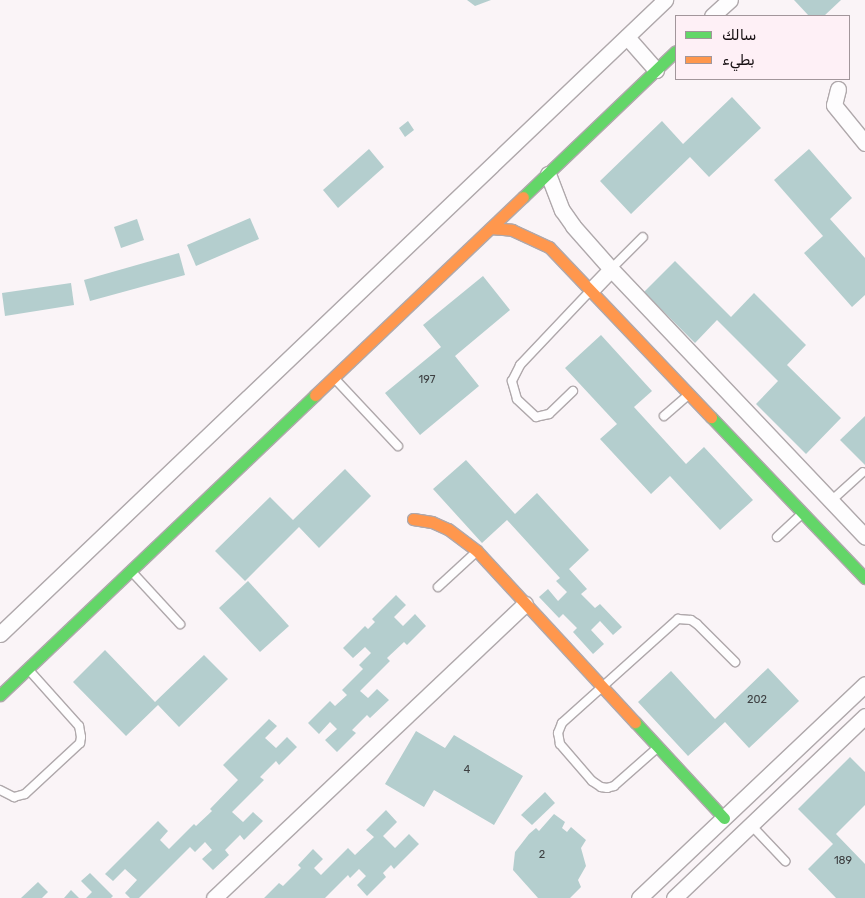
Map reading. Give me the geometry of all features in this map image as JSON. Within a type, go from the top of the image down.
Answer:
[{"type":"street","points":[[0,634],[665,0]]},
{"type":"street","points":[[713,15],[730,0]]},
{"type":"street","points":[[627,36],[656,70]]},
{"type":"street","points":[[0,695],[675,51]]},
{"type":"street","points":[[838,89],[834,105],[865,143]]},
{"type":"street","points":[[548,174],[562,210],[611,270],[865,537]]},
{"type":"street","points":[[491,228],[512,230],[531,236],[549,247],[865,578]]},
{"type":"street","points":[[591,290],[611,270]]},
{"type":"street","points":[[413,519],[432,522],[448,529],[477,551],[724,818]]},
{"type":"street","points":[[214,898],[525,604]]},
{"type":"street","points":[[640,898],[724,818],[862,692]]},
{"type":"street","points":[[674,898],[865,716]]},
{"type":"lane","points":[[611,270],[643,237]]},
{"type":"lane","points":[[573,391],[550,414],[536,417],[516,399],[512,381],[520,365],[591,290]]},
{"type":"lane","points":[[333,378],[398,446]]},
{"type":"lane","points":[[664,416],[690,393]]},
{"type":"lane","points":[[831,501],[863,472]]},
{"type":"lane","points":[[777,537],[803,513]]},
{"type":"lane","points":[[438,587],[477,551]]},
{"type":"lane","points":[[130,571],[180,624]]},
{"type":"lane","points":[[658,747],[614,786],[601,787],[592,780],[560,744],[558,733],[562,723],[678,619],[691,620],[735,662]]},
{"type":"lane","points":[[0,790],[14,797],[25,794],[77,748],[81,737],[79,726],[28,668]]},
{"type":"lane","points":[[750,825],[785,861]]},
{"type":"building","points":[[467,0],[491,0],[475,6]]},
{"type":"building","points":[[794,0],[841,0],[825,15],[808,15]]},
{"type":"building","points":[[732,97],[761,128],[709,177],[690,157],[631,214],[600,181],[662,121],[683,144]]},
{"type":"building","points":[[408,121],[414,130],[405,137],[399,128]]},
{"type":"building","points":[[369,149],[384,167],[338,208],[323,190]]},
{"type":"building","points":[[809,149],[852,198],[830,219],[865,258],[865,295],[852,307],[804,253],[823,236],[774,180]]},
{"type":"building","points":[[250,218],[259,239],[196,266],[187,245]]},
{"type":"building","points":[[137,219],[144,240],[121,248],[114,227]]},
{"type":"building","points":[[179,253],[185,275],[90,301],[84,280]]},
{"type":"building","points":[[675,261],[731,317],[754,293],[806,345],[787,365],[841,418],[806,454],[756,404],[778,381],[717,320],[695,343],[644,292]]},
{"type":"building","points":[[483,276],[510,310],[455,356],[479,386],[420,435],[385,393],[441,347],[423,325]]},
{"type":"building","points":[[71,283],[74,305],[5,316],[2,293]]},
{"type":"building","points":[[601,335],[652,391],[634,407],[686,464],[704,447],[753,500],[720,530],[670,476],[651,494],[600,439],[617,424],[565,368]]},
{"type":"building","points":[[865,416],[865,465],[840,440]]},
{"type":"building","points":[[466,460],[515,514],[537,493],[589,550],[569,569],[587,589],[581,594],[595,608],[600,604],[622,627],[613,635],[600,621],[591,630],[604,644],[593,654],[573,632],[577,628],[563,614],[559,618],[539,597],[548,589],[558,601],[567,592],[556,581],[560,578],[507,520],[482,543],[433,489]]},
{"type":"building","points":[[345,469],[371,496],[319,548],[299,527],[245,581],[215,551],[270,497],[293,520]]},
{"type":"building","points":[[248,581],[289,626],[260,652],[219,608]]},
{"type":"building","points":[[396,595],[406,605],[394,617],[403,626],[415,614],[426,626],[407,645],[404,642],[387,658],[390,661],[360,691],[368,698],[377,689],[389,700],[370,718],[367,715],[352,730],[356,733],[337,752],[325,740],[337,729],[330,722],[319,734],[308,723],[330,701],[335,706],[347,695],[342,690],[363,669],[359,665],[371,653],[365,647],[353,658],[343,648],[365,626],[368,629],[375,622],[372,619]]},
{"type":"building","points":[[105,650],[155,702],[204,655],[228,679],[179,727],[158,705],[126,736],[73,682]]},
{"type":"building","points":[[768,668],[799,701],[749,748],[725,722],[688,756],[638,702],[671,671],[715,719]]},
{"type":"building","points":[[269,719],[277,726],[265,738],[276,748],[287,737],[297,747],[279,765],[276,761],[260,777],[264,780],[232,812],[243,822],[253,812],[263,821],[244,840],[240,835],[225,850],[229,855],[213,870],[202,859],[212,850],[205,842],[195,852],[190,847],[139,898],[130,898],[125,893],[137,880],[125,869],[113,881],[105,874],[158,821],[168,831],[160,840],[169,849],[194,824],[196,826],[212,811],[210,809],[238,780],[223,765]]},
{"type":"building","points":[[416,731],[445,748],[454,735],[523,776],[494,825],[434,790],[424,807],[385,784]]},
{"type":"building","points":[[850,757],[865,772],[865,805],[836,834],[865,864],[865,898],[836,898],[808,869],[833,844],[798,809]]},
{"type":"building","points":[[545,792],[555,803],[532,825],[521,815]]},
{"type":"building","points":[[386,810],[397,822],[383,836],[395,848],[409,834],[419,844],[394,869],[391,865],[383,873],[386,877],[367,896],[357,885],[366,876],[359,869],[350,878],[348,875],[325,898],[264,898],[279,883],[283,886],[301,868],[298,865],[313,849],[323,859],[314,868],[321,875],[348,848],[355,855],[374,837],[366,830]]},
{"type":"building","points":[[554,814],[565,822],[562,828],[567,832],[571,827],[586,840],[581,848],[586,866],[578,880],[581,887],[570,898],[538,898],[513,870],[515,852],[529,834],[536,828],[539,831]]},
{"type":"building","points":[[90,873],[113,896],[111,898],[86,898],[92,892],[81,881]]},
{"type":"building","points":[[38,882],[48,892],[42,898],[21,898]]},
{"type":"building","points":[[71,890],[79,898],[64,898]]},
{"type":"traffic: fast","points":[[523,197],[675,52]]},
{"type":"traffic: fast","points":[[0,695],[315,395]]},
{"type":"traffic: fast","points":[[711,417],[865,578]]},
{"type":"traffic: fast","points":[[635,722],[724,818]]},
{"type":"traffic: slow","points":[[315,395],[523,197]]},
{"type":"traffic: slow","points":[[491,228],[512,230],[549,247],[711,417]]},
{"type":"traffic: slow","points":[[413,519],[432,522],[448,529],[477,551],[635,722]]}]
